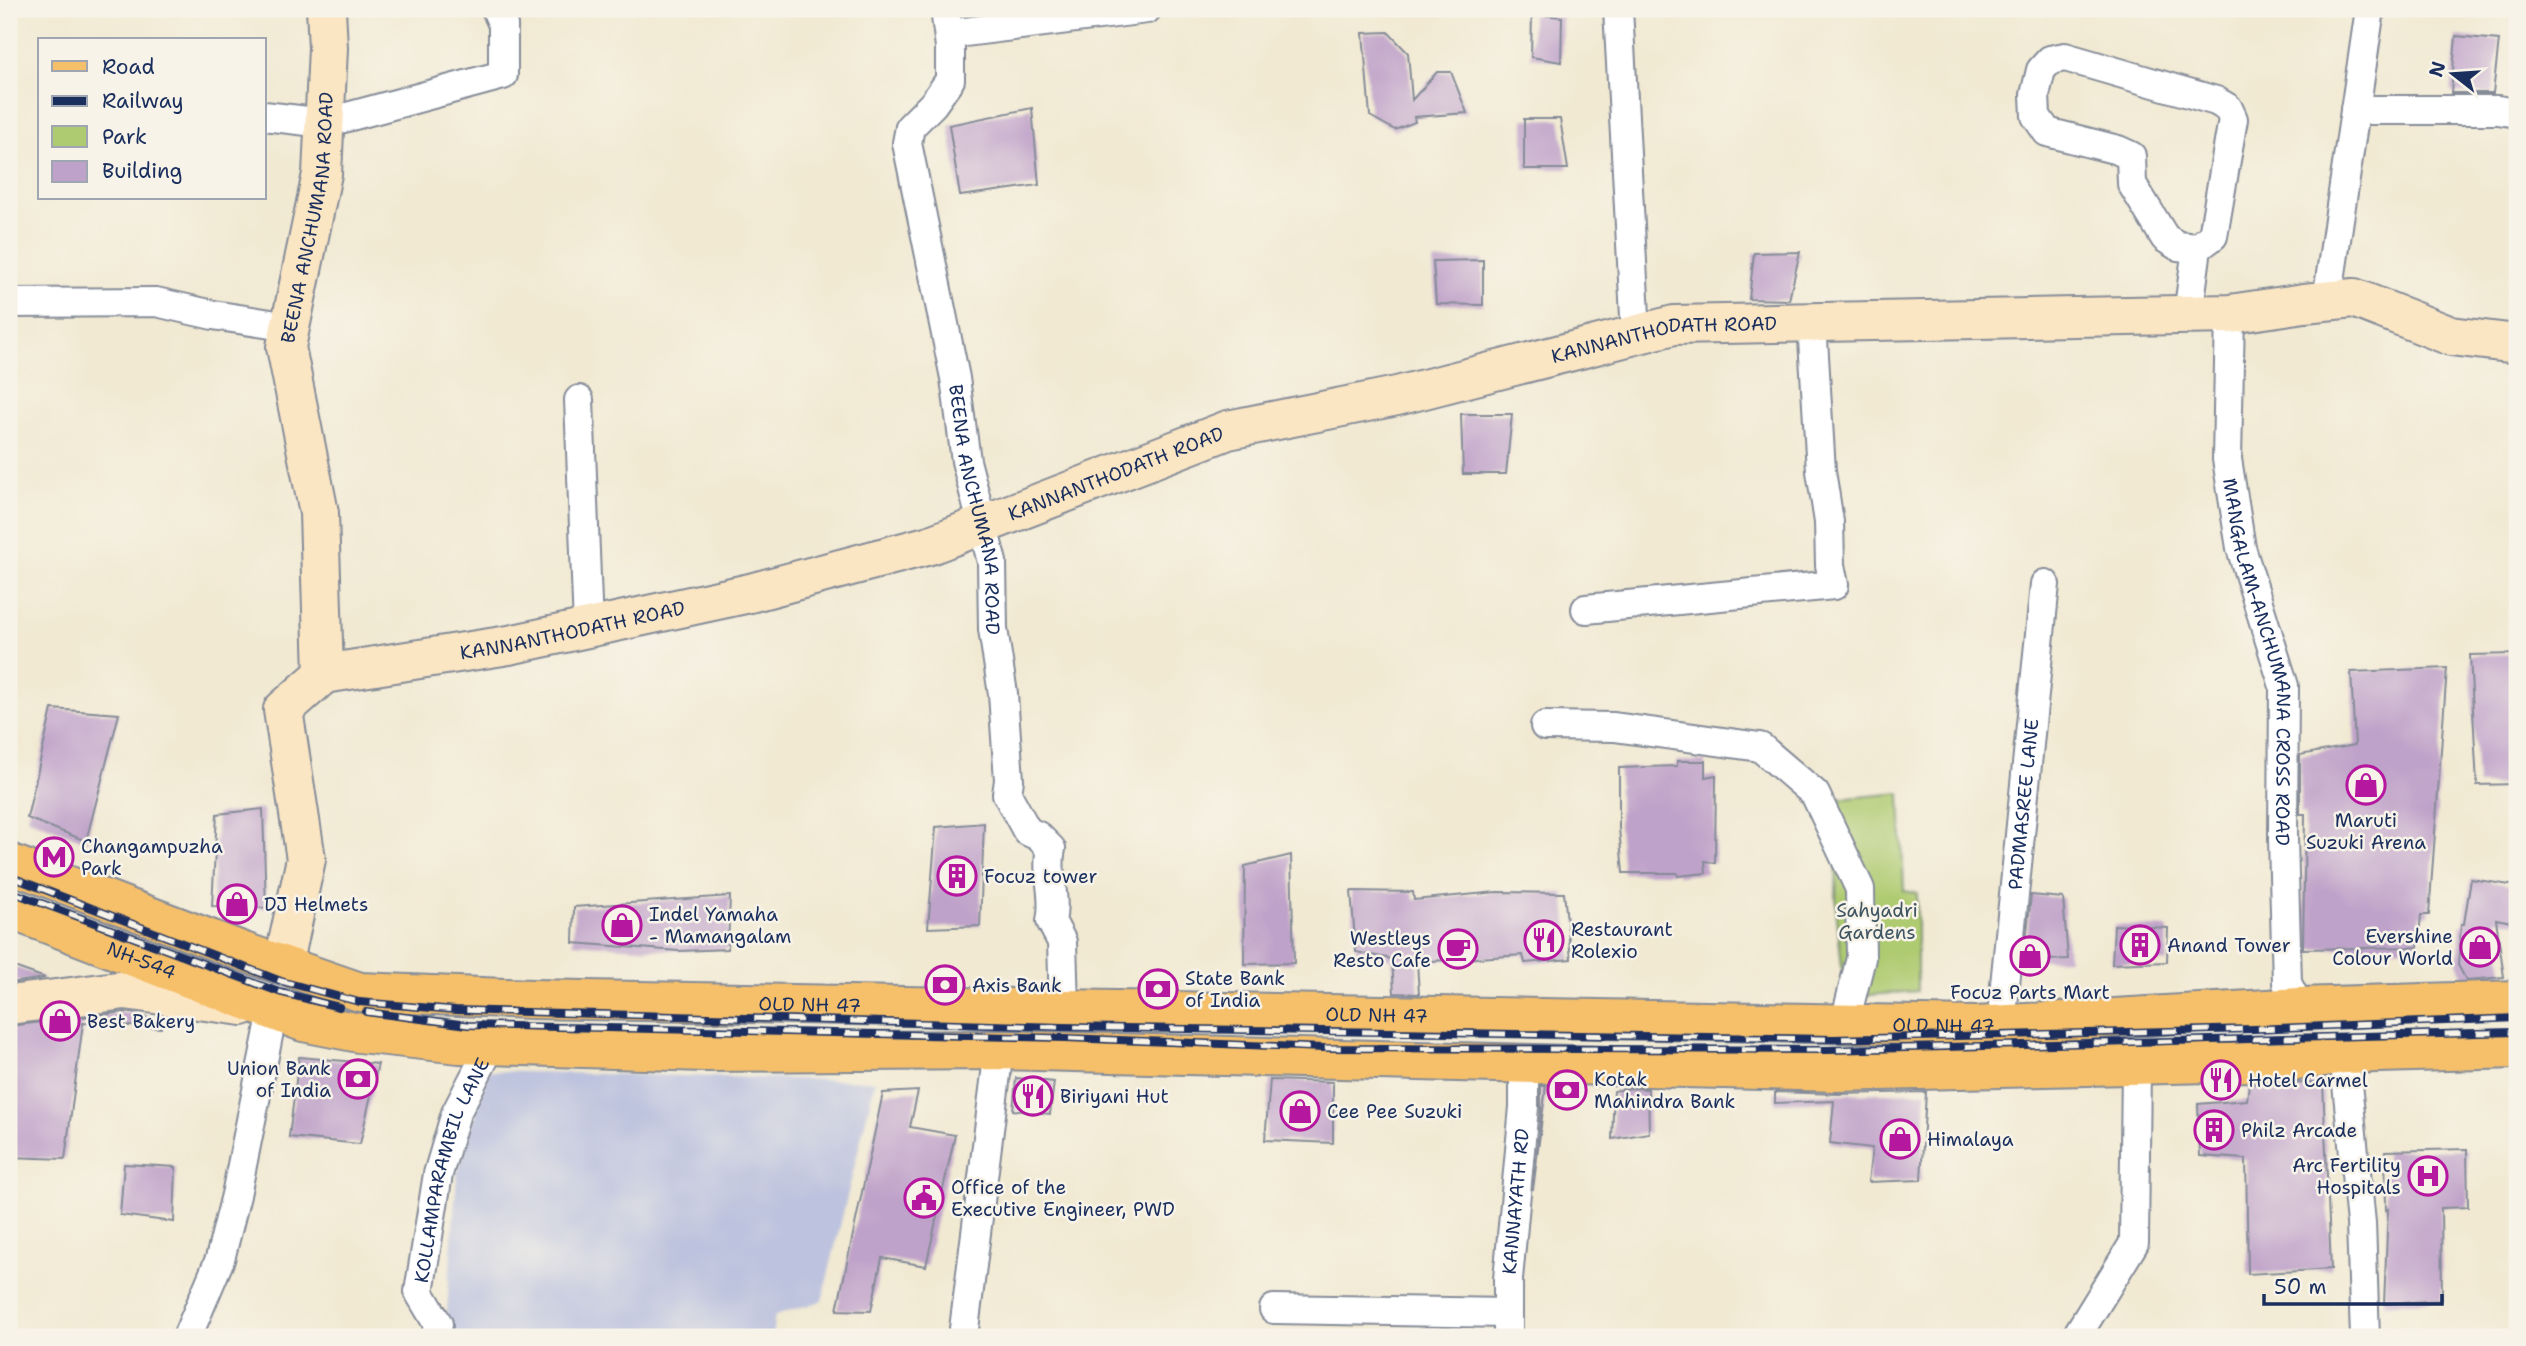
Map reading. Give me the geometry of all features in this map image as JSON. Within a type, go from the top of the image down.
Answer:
[{"type":"main road","name":"OLD NH 47","points":[[9,863],[244,952],[360,992],[533,999],[1844,1026],[1988,1026],[2299,1007],[2517,1000]]},
{"type":"main road","name":"NH-544","points":[[9,909],[273,1011]]},
{"type":"main road","points":[[704,1052],[705,1002]]},
{"type":"main road","points":[[273,1011],[303,1022],[359,1033],[459,1044],[704,1052],[999,1050],[1837,1072],[2297,1061],[2344,1054],[2517,1049]]},
{"type":"main road","points":[[1974,1068],[1988,1026]]},
{"type":"street","name":"BEENA ANCHUMANA ROAD","points":[[324,674],[319,513],[286,347],[322,174],[328,48],[326,9]]},
{"type":"street","points":[[266,116],[325,123],[503,75],[503,25],[496,9]]},
{"type":"street","points":[[947,21],[1147,9]]},
{"type":"street","points":[[1618,9],[1636,334]]},
{"type":"street","points":[[2327,300],[2370,9]]},
{"type":"street","name":"BEENA ANCHUMANA ROAD","points":[[947,21],[950,80],[933,104],[910,127],[907,143],[955,378],[966,461],[992,562],[993,629],[1003,694],[1009,780],[1007,794],[1027,831],[1038,836],[1051,849],[1049,857],[1055,906],[1051,921],[1062,942],[1064,1008]]},
{"type":"street","points":[[2188,315],[2197,248],[2213,236],[2233,119],[2228,108],[2216,101],[2065,57],[2050,60],[2041,70],[2035,95],[2036,116],[2047,132],[2119,150],[2132,156],[2132,184],[2165,238],[2178,246],[2197,248]]},
{"type":"street","points":[[2355,110],[2498,110],[2517,113]]},
{"type":"street","name":"KANNANTHODATH ROAD","points":[[324,674],[509,645],[763,589],[930,545],[1228,430],[1397,396],[1674,325],[2230,314],[2354,298],[2451,336],[2517,344]]},
{"type":"street","points":[[9,303],[156,302],[213,315],[290,327]]},
{"type":"street","name":"MANGALAM-ANCHUMANA CROSS ROAD","points":[[2230,314],[2227,459],[2241,548],[2284,686],[2283,839],[2287,983],[2299,1007]]},
{"type":"street","points":[[1586,610],[1834,585],[1830,565],[1829,522],[1821,471],[1812,323]]},
{"type":"street","points":[[579,400],[588,628]]},
{"type":"street","name":"PADMASREE LANE","points":[[1988,1026],[2045,584]]},
{"type":"street","points":[[283,966],[306,859],[283,710],[324,674]]},
{"type":"street","points":[[1545,726],[1615,727],[1760,747],[1815,794],[1860,889],[1861,958],[1844,1026]]},
{"type":"street","points":[[9,1005],[125,990],[273,1011],[236,1195],[220,1259],[187,1337]]},
{"type":"street","name":"KOLLAMPARAMBIL LANE","points":[[436,1337],[438,1324],[419,1292],[438,1174],[456,1113],[491,1045]]},
{"type":"street","points":[[963,1337],[999,1050]]},
{"type":"street","points":[[2344,1054],[2361,1223],[2365,1337]]},
{"type":"street","name":"KANNAYATH RD","points":[[1508,1325],[1508,1279],[1524,1107],[1524,1064]]},
{"type":"street","points":[[2076,1337],[2134,1243],[2136,1065]]},
{"type":"street","points":[[1274,1309],[1508,1325]]},
{"type":"shaded area","points":[[489,1071],[875,1081],[822,1301],[775,1315],[772,1337],[445,1337],[457,1175]]},
{"type":"green space","name":"Sahyadri Gardens","points":[[1900,793],[1904,891],[1917,893],[1917,991],[1845,997],[1836,907],[1838,799]]},
{"type":"building","points":[[1532,14],[1562,17],[1561,62],[1531,57]]},
{"type":"building","points":[[1388,32],[1408,53],[1412,100],[1437,72],[1451,72],[1467,113],[1414,117],[1415,122],[1395,130],[1370,116],[1363,33]]},
{"type":"building","points":[[2456,36],[2499,40],[2493,93],[2451,93]]},
{"type":"building","points":[[1032,108],[1039,185],[960,196],[949,125]]},
{"type":"building","points":[[1524,119],[1560,119],[1568,169],[1524,169]]},
{"type":"building","points":[[1800,252],[1789,300],[1749,299],[1754,253]]},
{"type":"building","points":[[1483,260],[1483,305],[1436,304],[1433,261]]},
{"type":"building","points":[[1461,414],[1512,414],[1506,474],[1463,474]]},
{"type":"building","points":[[2517,654],[2517,691],[2514,691],[2517,717],[2517,784],[2477,785],[2470,655]]},
{"type":"building","name":"Maruti Suzuki Arena","points":[[2447,668],[2429,915],[2421,915],[2418,947],[2303,949],[2305,814],[2300,814],[2300,755],[2355,745],[2351,672]]},
{"type":"building","points":[[52,709],[119,714],[86,841],[27,818]]},
{"type":"building","points":[[1677,761],[1705,761],[1705,777],[1716,775],[1715,863],[1705,861],[1706,873],[1678,876],[1677,873],[1623,873],[1619,828],[1619,768],[1677,766]]},
{"type":"building","points":[[263,809],[266,908],[212,906],[217,814]]},
{"type":"building","name":"Focuz tower","points":[[984,823],[980,926],[928,928],[936,827]]},
{"type":"building","points":[[1291,855],[1294,963],[1244,964],[1245,866]]},
{"type":"building","points":[[2471,879],[2517,886],[2517,923],[2496,919],[2504,977],[2466,980],[2458,965],[2461,924],[2464,924]]},
{"type":"building","points":[[1351,891],[1413,892],[1414,900],[1497,892],[1564,893],[1571,959],[1525,963],[1523,955],[1417,962],[1419,994],[1394,993],[1392,959],[1356,952]]},
{"type":"building","points":[[2031,895],[2063,898],[2068,959],[2024,961]]},
{"type":"building","points":[[730,896],[728,949],[679,951],[573,943],[574,907]]},
{"type":"building","name":"Anand Tower","points":[[2114,925],[2168,928],[2167,962],[2112,964]]},
{"type":"building","points":[[9,966],[17,968],[45,978],[9,983]]},
{"type":"building","points":[[125,1012],[162,1023],[161,1028],[83,1023],[65,1159],[9,1157],[9,1026]]},
{"type":"building","points":[[299,1057],[378,1064],[360,1144],[289,1137]]},
{"type":"building","name":"Biriyani Hut","points":[[1016,1078],[1054,1082],[1050,1114],[1013,1110]]},
{"type":"building","name":"Cee Pee Suzuki","points":[[1270,1080],[1333,1082],[1333,1143],[1265,1140]]},
{"type":"building","points":[[2323,1083],[2331,1269],[2248,1274],[2246,1159],[2200,1156],[2198,1104],[2247,1100],[2249,1084]]},
{"type":"building","points":[[1541,1086],[1546,1086],[1533,1190],[1541,1109]]},
{"type":"building","points":[[1648,1089],[1649,1133],[1612,1139],[1614,1091]]},
{"type":"building","points":[[918,1091],[910,1127],[955,1135],[926,1266],[882,1258],[871,1311],[837,1310],[883,1093]]},
{"type":"building","points":[[1775,1092],[1926,1092],[1921,1180],[1868,1182],[1872,1148],[1830,1143],[1834,1101],[1775,1103]]},
{"type":"building","points":[[2467,1149],[2468,1207],[2441,1208],[2442,1300],[2384,1304],[2388,1209],[2386,1210],[2385,1151]]},
{"type":"building","points":[[124,1164],[176,1167],[174,1222],[120,1215]]},
{"type":"railway","points":[[9,876],[281,981],[359,1002],[456,1010],[1062,1027],[1833,1039],[2254,1029],[2517,1018]]},
{"type":"railway","points":[[9,891],[279,992],[339,1007]]},
{"type":"railway","points":[[366,1012],[468,1025],[1066,1038],[1324,1048],[1827,1050],[2517,1032]]},
{"type":"place","name":"Maruti Suzuki Arena","points":[[2366,785]]},
{"type":"place","name":"Changampuzha Park","points":[[54,857]]},
{"type":"place","name":"Focuz tower","points":[[957,876]]},
{"type":"place","name":"DJ Helmets","points":[[237,904]]},
{"type":"place","name":"Indel Yamaha - Mamangalam","points":[[622,925]]},
{"type":"place","name":"Restaurant Rolexio","points":[[1544,940]]},
{"type":"place","name":"Anand Tower","points":[[2140,945]]},
{"type":"place","name":"Evershine Colour World","points":[[2480,947]]},
{"type":"place","name":"Westleys Resto Cafe","points":[[1458,949]]},
{"type":"place","name":"Focuz Parts Mart","points":[[2030,956]]},
{"type":"place","name":"Axis Bank","points":[[945,985]]},
{"type":"place","name":"State Bank of India","points":[[1158,989]]},
{"type":"place","name":"Best Bakery","points":[[60,1021]]},
{"type":"place","name":"Union Bank of India","points":[[358,1079]]},
{"type":"place","name":"Hotel Carmel","points":[[2221,1080]]},
{"type":"place","name":"Kotak Mahindra Bank","points":[[1567,1090]]},
{"type":"place","name":"Biriyani Hut","points":[[1033,1096]]},
{"type":"place","name":"Cee Pee Suzuki","points":[[1300,1111]]},
{"type":"place","name":"Philz Arcade","points":[[2214,1130]]},
{"type":"place","name":"Himalaya","points":[[1900,1139]]},
{"type":"place","name":"Arc Fertility Hospitals","points":[[2428,1176]]},
{"type":"place","name":"Office of the Executive Engineer, PWD","points":[[924,1198]]}]
